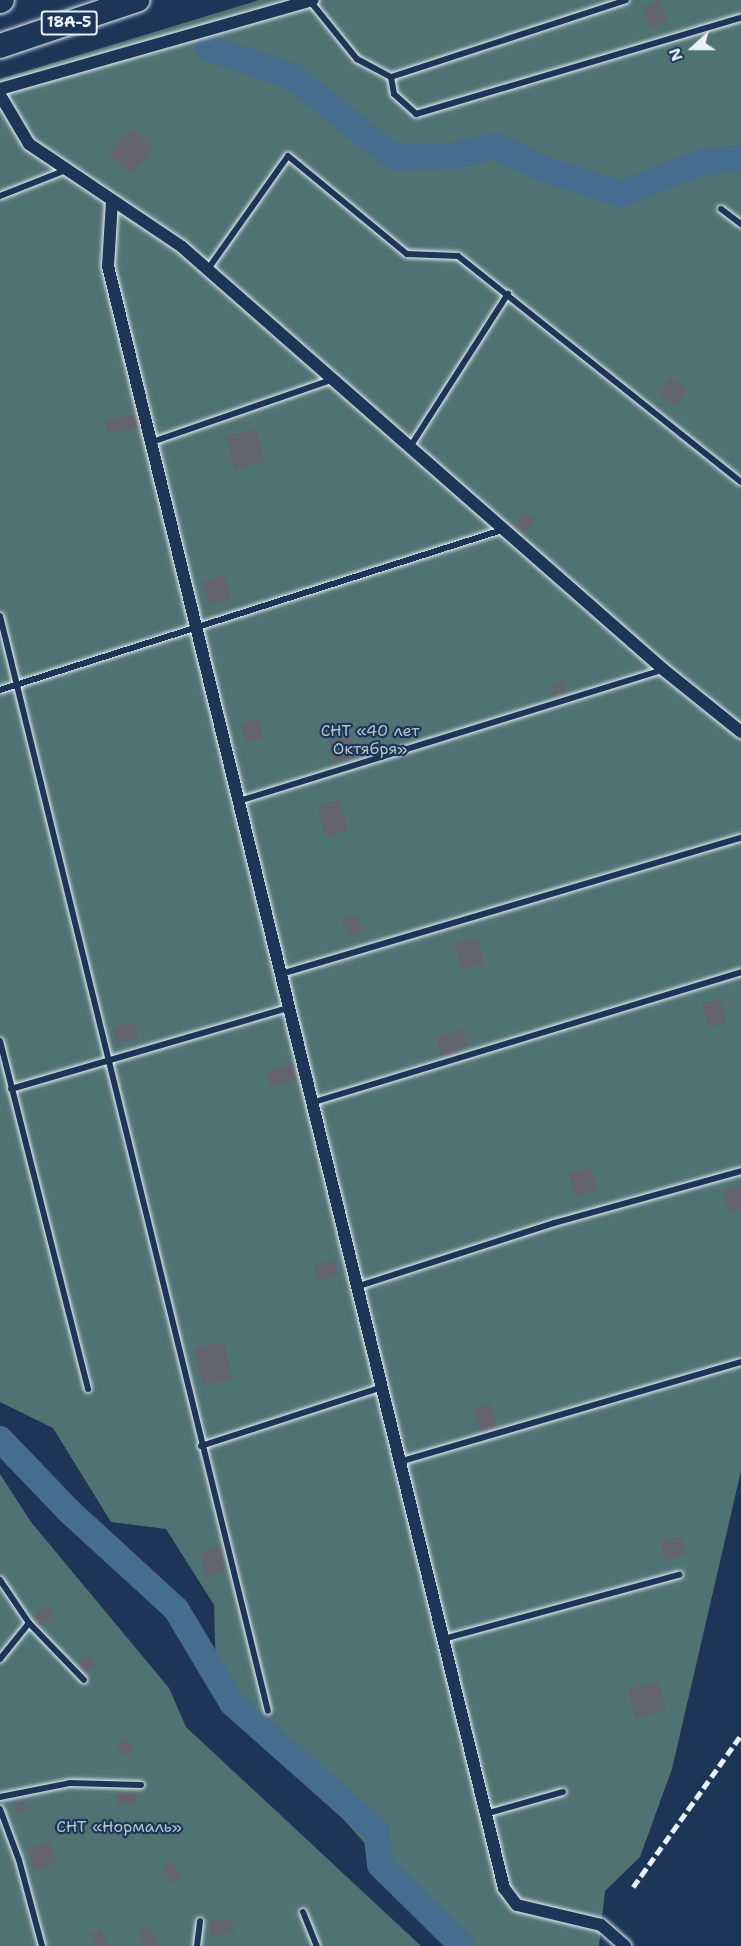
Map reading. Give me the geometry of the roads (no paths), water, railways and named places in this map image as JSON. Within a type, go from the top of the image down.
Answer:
[{"type":"highway","name":"18А-5","points":[[0,45],[137,0]]},
{"type":"street","points":[[0,88],[311,0]]},
{"type":"street","points":[[0,95],[21,135],[66,170],[208,269],[331,380],[507,529],[664,670],[741,732]]},
{"type":"street","points":[[112,201],[108,266],[197,626],[355,1287],[484,1815],[504,1888],[517,1905],[601,1925],[625,1946]]},
{"type":"lane","points":[[311,0],[357,59],[391,76],[626,0]]},
{"type":"lane","points":[[391,76],[394,94],[416,114],[741,18]]},
{"type":"lane","points":[[208,269],[288,156],[407,254],[458,256],[741,482]]},
{"type":"lane","points":[[0,196],[66,170]]},
{"type":"lane","points":[[721,209],[741,224]]},
{"type":"lane","points":[[410,447],[508,294]]},
{"type":"lane","points":[[152,442],[331,380]]},
{"type":"lane","points":[[0,690],[507,529]]},
{"type":"lane","points":[[0,616],[201,1446],[268,1711]]},
{"type":"lane","points":[[239,801],[664,670]]},
{"type":"lane","points":[[280,974],[741,838]]},
{"type":"lane","points":[[311,1103],[741,972]]},
{"type":"lane","points":[[11,1089],[108,1058],[288,1008]]},
{"type":"lane","points":[[0,1041],[88,1389]]},
{"type":"lane","points":[[355,1287],[554,1223],[741,1171]]},
{"type":"lane","points":[[398,1462],[741,1362]]},
{"type":"lane","points":[[201,1446],[380,1388]]},
{"type":"lane","points":[[442,1639],[679,1575]]},
{"type":"lane","points":[[0,1580],[29,1623],[84,1680]]},
{"type":"lane","points":[[0,1659],[29,1623]]},
{"type":"lane","points":[[0,1797],[70,1783],[141,1785]]},
{"type":"lane","points":[[484,1815],[563,1792]]},
{"type":"lane","points":[[0,1809],[19,1860],[42,1946]]},
{"type":"lane","points":[[303,1912],[317,1946]]},
{"type":"lane","points":[[197,1946],[200,1922]]},
{"type":"waterway","points":[[208,48],[291,76],[394,157],[454,156],[495,146],[549,171],[621,194],[700,163],[741,158]]},
{"type":"waterway","points":[[0,1439],[70,1512],[176,1609],[232,1703],[376,1831],[380,1865],[462,1946]]},
{"type":"railway","points":[[633,1887],[741,1735]]},
{"type":"park label","name":"СНТ «40 лет Октября»","points":[[370,740]]},
{"type":"park label","name":"СНТ «Нормаль»","points":[[119,1827]]}]
